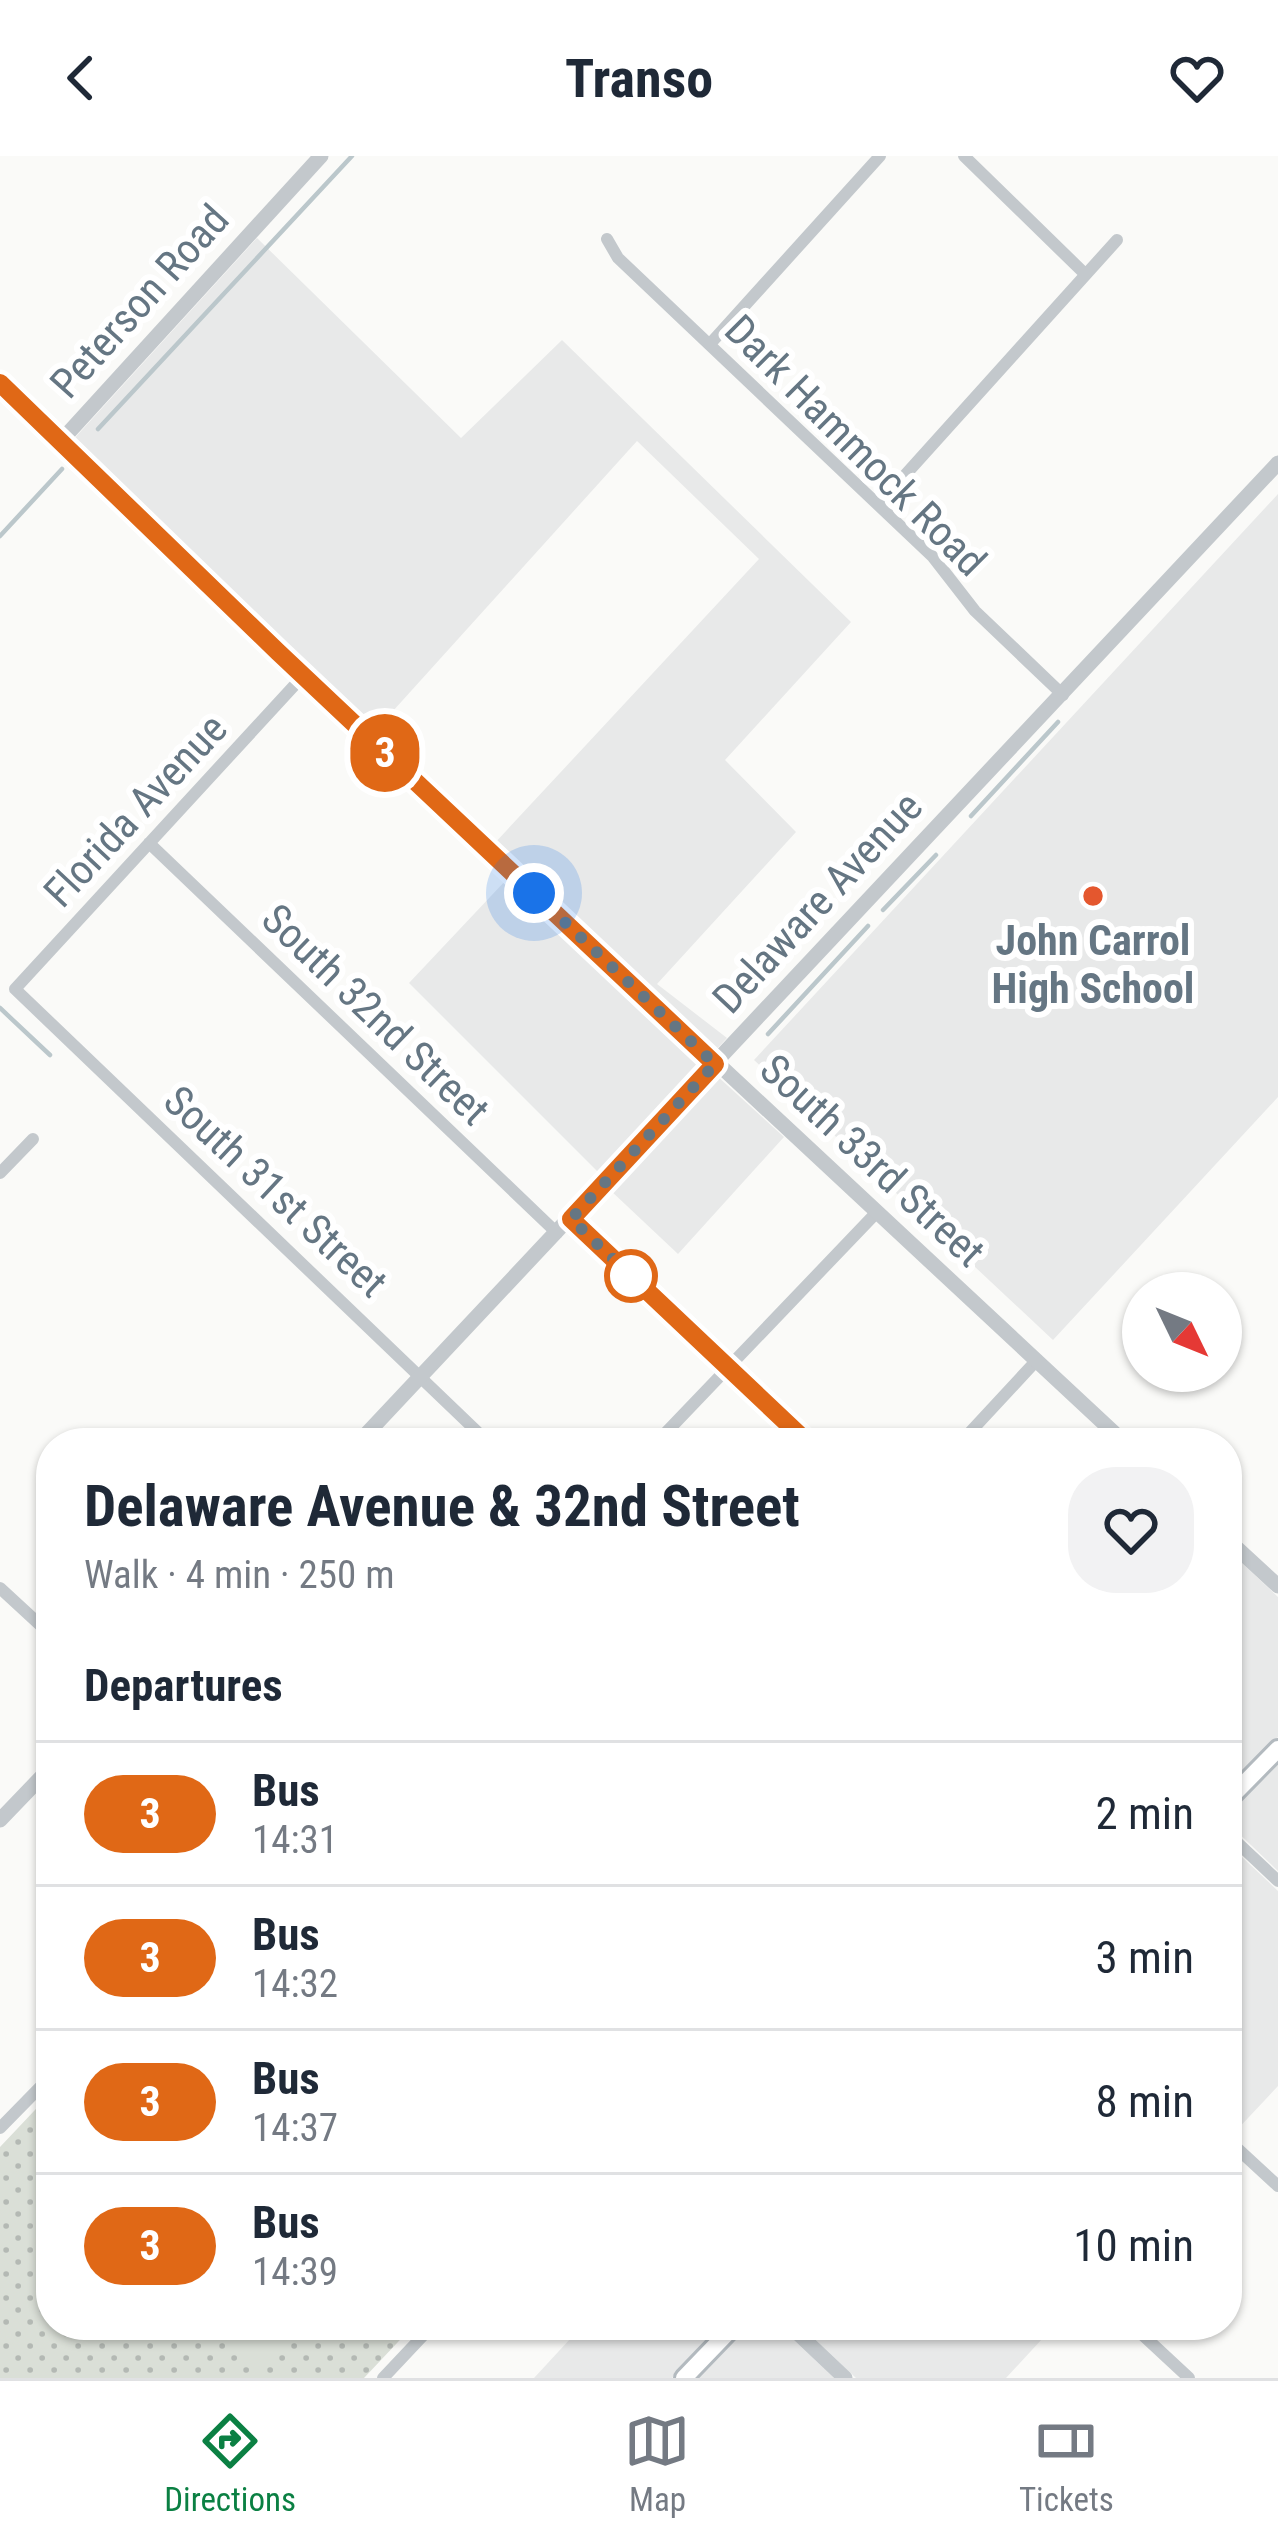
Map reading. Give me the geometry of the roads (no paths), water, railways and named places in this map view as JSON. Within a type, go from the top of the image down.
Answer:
[{"type":"main road","points":[[1242,1786],[1278,1749]]},
{"type":"main road","points":[[684,2378],[721,2340]]},
{"type":"street","name":"Peterson Road","points":[[60,442],[321,156]]},
{"type":"street","points":[[710,344],[880,156]]},
{"type":"street","points":[[964,156],[1084,273]]},
{"type":"street","name":"Dark Hammock Road","points":[[607,239],[619,258],[933,557],[975,611],[1063,694]]},
{"type":"street","points":[[878,504],[1117,240]]},
{"type":"street","name":"South 33rd Street","points":[[0,383],[303,676],[1109,1428]]},
{"type":"street","name":"Delaware Avenue","points":[[372,1428],[1278,463]]},
{"type":"street","name":"Florida Avenue","points":[[15,989],[303,676]]},
{"type":"street","name":"South 32nd Street","points":[[149,843],[557,1233]]},
{"type":"street","name":"South 31st Street","points":[[15,989],[473,1428]]},
{"type":"street","points":[[0,1173],[33,1139]]},
{"type":"street","points":[[670,1428],[878,1212]]},
{"type":"street","points":[[571,1219],[792,1428]]},
{"type":"street","points":[[973,1428],[1037,1360]]},
{"type":"street","points":[[1242,1553],[1278,1586]]},
{"type":"street","points":[[0,1588],[36,1621]]},
{"type":"street","points":[[0,1820],[36,1783]]},
{"type":"street","points":[[1242,1846],[1278,1881]]},
{"type":"street","points":[[0,2128],[36,2091]]},
{"type":"street","points":[[1242,2153],[1278,2186]]},
{"type":"street","points":[[383,2378],[419,2340]]},
{"type":"street","points":[[805,2340],[845,2378]]},
{"type":"street","points":[[1148,2340],[1189,2378]]},
{"type":"waterway","points":[[98,429],[352,156]]},
{"type":"waterway","points":[[0,536],[62,469]]},
{"type":"waterway","points":[[971,816],[1058,722]]},
{"type":"waterway","points":[[883,910],[936,855]]},
{"type":"waterway","points":[[768,1034],[868,926]]},
{"type":"waterway","points":[[0,1008],[50,1055]]},
{"type":"place","name":"John Carrol High School","points":[[1093,896]]}]
